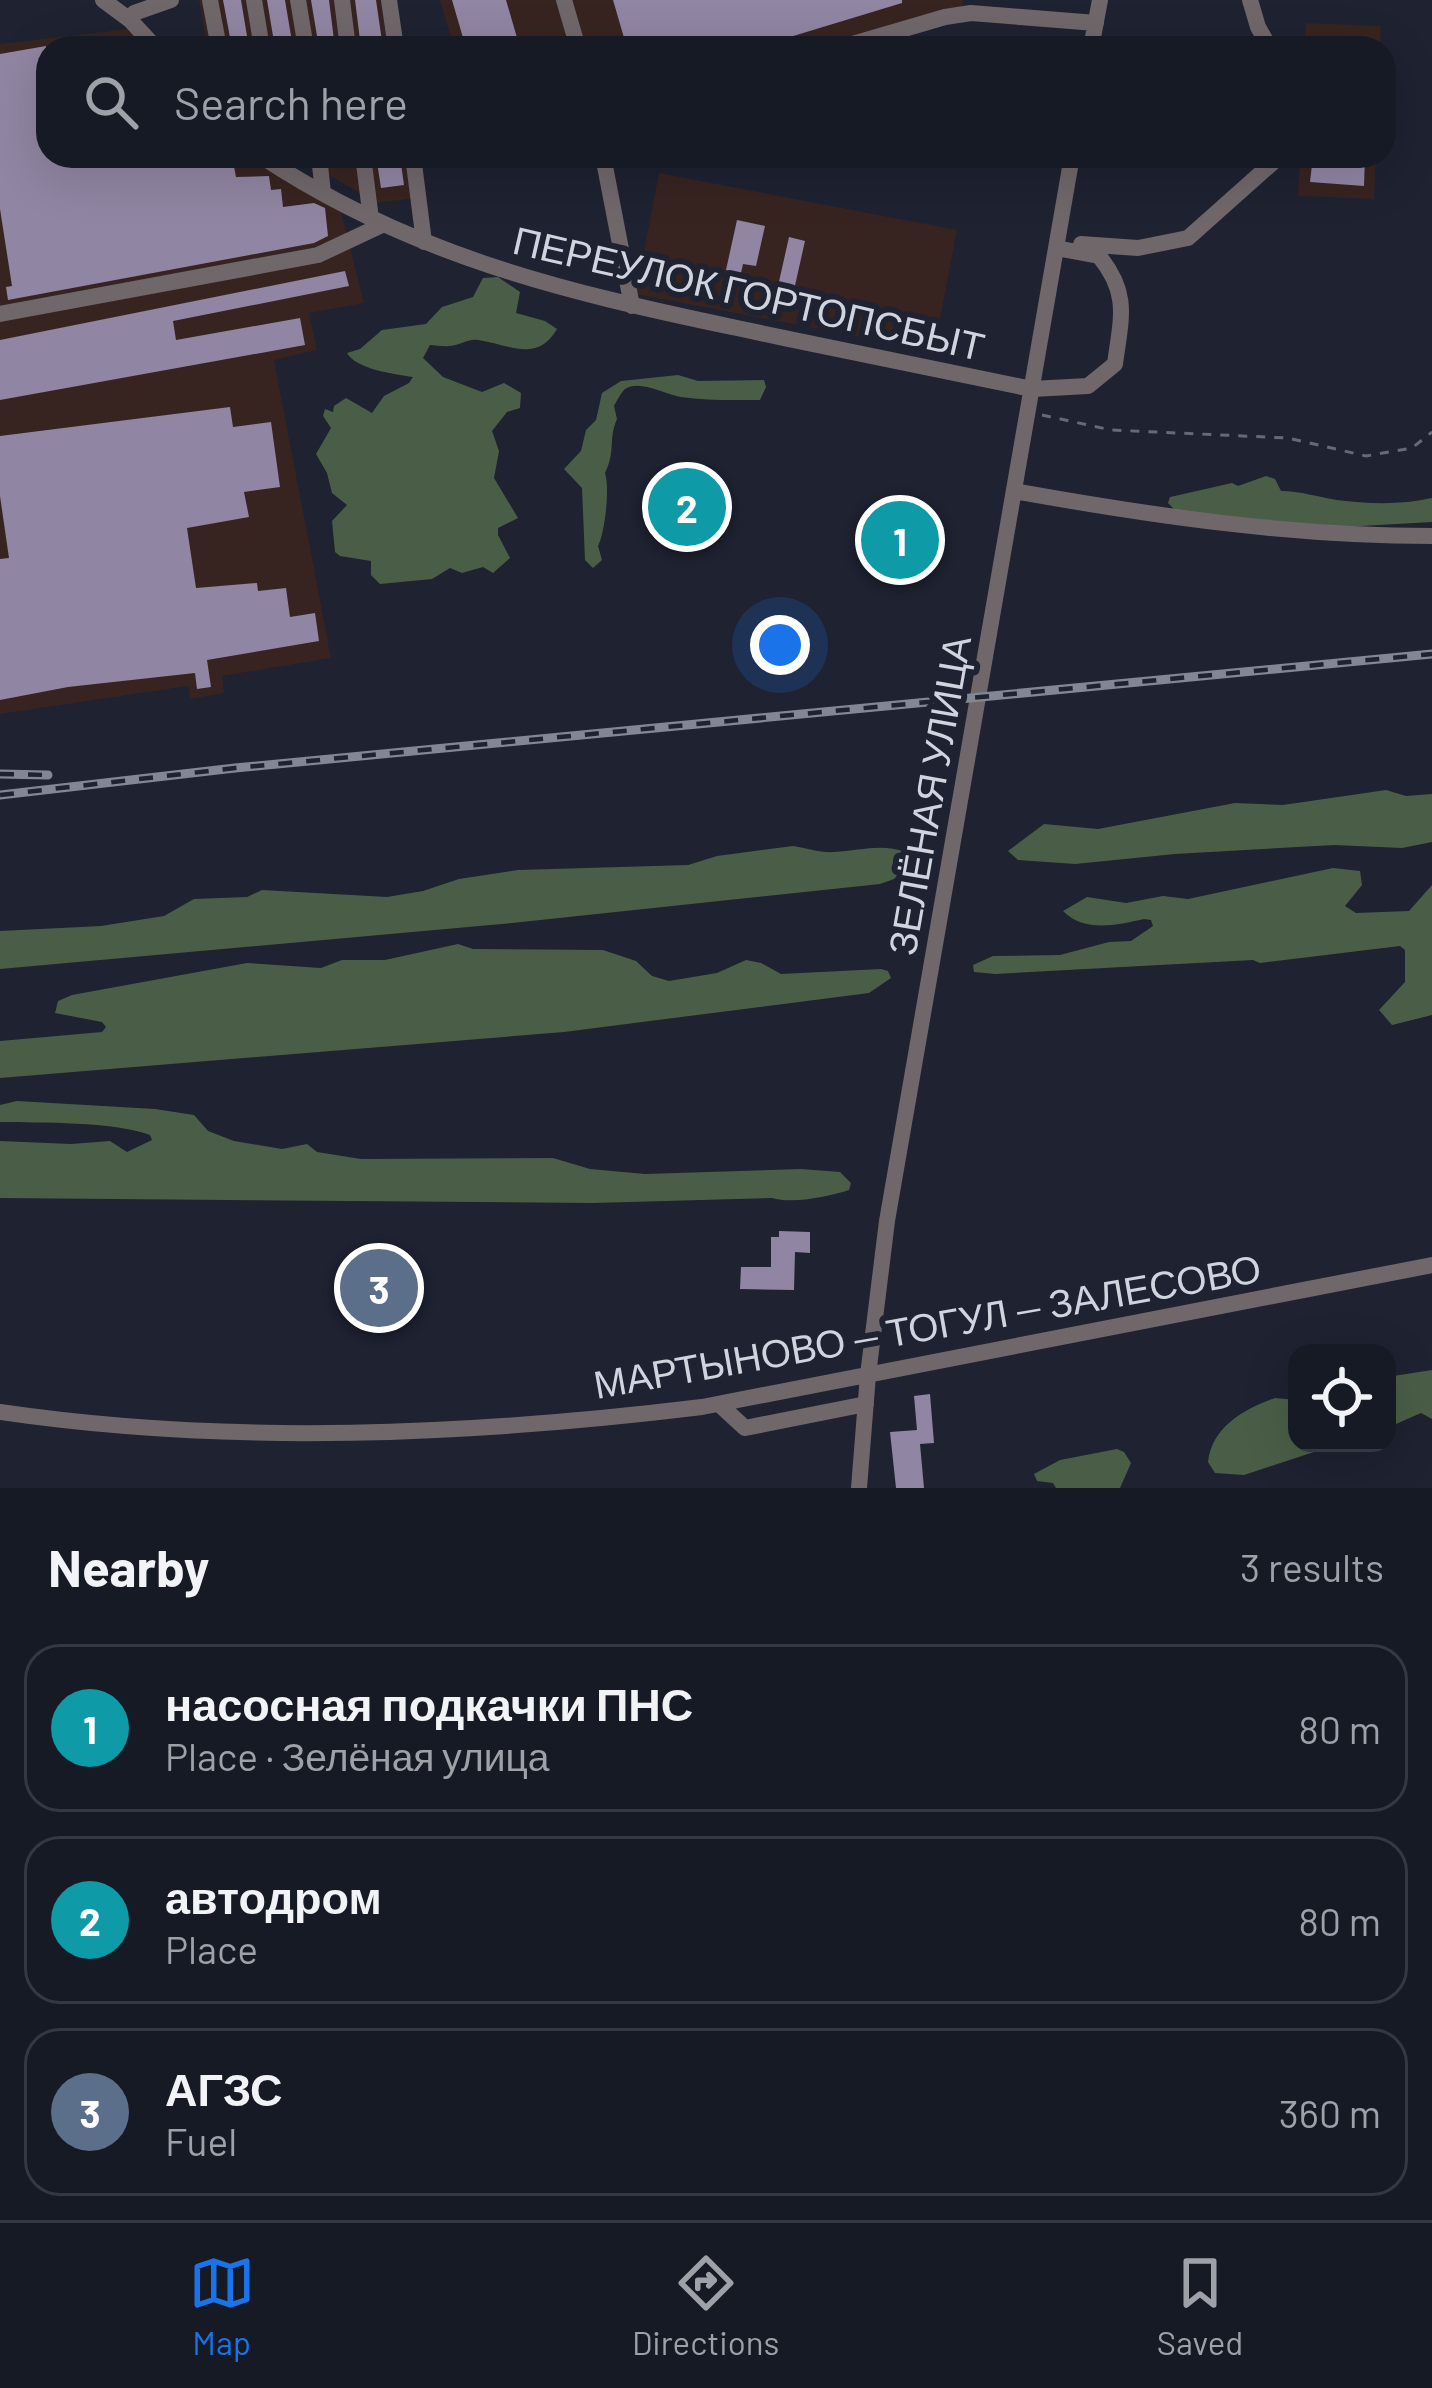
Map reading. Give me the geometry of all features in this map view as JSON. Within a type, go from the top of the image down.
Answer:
[{"type":"street","points":[[103,0],[132,11],[171,0]]},
{"type":"street","points":[[210,0],[217,36]]},
{"type":"street","points":[[254,0],[260,36]]},
{"type":"street","points":[[298,0],[304,36]]},
{"type":"street","points":[[342,0],[346,36]]},
{"type":"street","points":[[389,0],[394,36]]},
{"type":"street","points":[[564,0],[574,36]]},
{"type":"street","points":[[1093,36],[1100,0]]},
{"type":"street","points":[[1250,0],[1263,36]]},
{"type":"street","points":[[880,36],[971,14],[1096,23]]},
{"type":"street","name":"ПЕРЕУЛОК ГОРТОПСБЫТ","points":[[288,168],[323,193],[378,221],[520,278],[1031,389],[1088,386],[1115,364],[1123,298],[1113,273],[1099,256],[1056,248]]},
{"type":"street","points":[[321,168],[323,193]]},
{"type":"street","points":[[0,314],[318,255],[378,221],[366,168]]},
{"type":"street","points":[[415,168],[424,242]]},
{"type":"street","points":[[604,168],[632,306]]},
{"type":"street","name":"ЗЕЛЁНАЯ УЛИЦА","points":[[860,1488],[887,1221],[1070,168]]},
{"type":"street","points":[[1056,248],[1083,243],[1138,248],[1188,238],[1267,168]]},
{"type":"street","points":[[1014,491],[1212,524],[1432,536]]},
{"type":"street","name":"МАРТЫНОВО — ТОГУЛ — ЗАЛЕСОВО","points":[[0,1412],[158,1428],[344,1432],[514,1427],[719,1404],[1432,1265]]},
{"type":"street","points":[[719,1404],[745,1428],[866,1404]]},
{"type":"path","points":[[1028,411],[1112,430],[1288,438],[1366,456],[1412,448],[1432,432]]},
{"type":"shaded area","points":[[199,0],[389,0],[394,36],[206,36]]},
{"type":"shaded area","points":[[440,0],[963,0],[961,18],[899,36],[450,36]]},
{"type":"shaded area","points":[[1306,23],[1381,26],[1381,36],[1305,36]]},
{"type":"shaded area","points":[[129,29],[135,36],[69,36]]},
{"type":"shaded area","points":[[36,40],[36,168],[272,168],[340,207],[364,303],[309,313],[317,350],[274,360],[331,658],[222,676],[224,693],[190,699],[188,686],[0,714],[0,44]]},
{"type":"shaded area","points":[[317,168],[412,168],[416,198],[377,203]]},
{"type":"shaded area","points":[[1299,168],[1375,168],[1374,199],[1298,196]]},
{"type":"shaded area","points":[[659,173],[957,230],[934,351],[636,294]]},
{"type":"green space","points":[[498,277],[520,292],[516,313],[557,329],[549,340],[531,349],[474,340],[430,345],[423,358],[443,377],[482,392],[504,383],[521,393],[520,408],[507,412],[492,431],[499,451],[494,478],[518,518],[498,528],[510,558],[493,573],[483,567],[462,573],[450,568],[432,579],[380,584],[371,575],[371,561],[335,552],[332,521],[347,505],[332,493],[316,454],[331,428],[323,416],[325,409],[333,412],[346,398],[372,413],[384,396],[413,377],[367,367],[347,353],[360,349],[382,330],[426,324],[442,307],[473,297],[483,278]]},
{"type":"green space","points":[[678,375],[698,381],[764,380],[766,387],[760,400],[691,398],[638,386],[624,390],[614,406],[617,419],[605,473],[606,510],[598,546],[602,560],[593,568],[585,560],[582,488],[564,469],[581,451],[602,393],[621,381]]},
{"type":"green space","points":[[1266,476],[1275,479],[1281,491],[1337,500],[1385,503],[1432,498],[1432,522],[1343,527],[1177,512],[1168,503],[1170,497],[1232,483],[1238,486]]},
{"type":"green space","points":[[1386,790],[1406,796],[1432,794],[1432,842],[1402,848],[1334,845],[1075,864],[1018,860],[1008,851],[1044,824],[1098,829],[1235,803],[1283,805]]},
{"type":"green space","points":[[793,846],[829,852],[896,849],[905,852],[908,864],[894,879],[880,884],[0,969],[0,931],[101,926],[164,916],[194,899],[247,897],[262,890],[387,897],[518,870],[688,865],[717,856]]},
{"type":"green space","points":[[1333,868],[1360,871],[1362,885],[1345,906],[1356,913],[1409,911],[1432,885],[1432,1015],[1392,1025],[1379,1010],[1405,982],[1405,950],[1400,946],[1260,963],[974,972],[973,965],[993,956],[1060,955],[1131,941],[1153,926],[1144,919],[1091,925],[1063,911],[1087,897],[1126,903],[1163,896],[1188,899]]},
{"type":"green space","points":[[458,944],[473,949],[603,950],[636,961],[652,976],[669,981],[717,973],[746,960],[781,974],[881,969],[891,978],[869,993],[564,1032],[0,1078],[0,1041],[102,1032],[106,1027],[102,1022],[55,1013],[58,1001],[72,995],[247,963],[321,968],[342,960],[385,960]]},
{"type":"green space","points":[[17,1101],[194,1115],[208,1131],[234,1141],[282,1149],[307,1144],[317,1152],[361,1159],[553,1158],[590,1169],[645,1174],[801,1169],[840,1172],[851,1183],[849,1190],[840,1193],[790,1200],[0,1198],[0,1141],[110,1141],[127,1152],[152,1140],[150,1135],[116,1127],[0,1122],[0,1105]]},
{"type":"green space","points":[[1432,1370],[1432,1419],[1421,1413],[1396,1424],[1396,1376]]},
{"type":"green space","points":[[1275,1398],[1288,1399],[1288,1452],[1314,1452],[1244,1475],[1215,1473],[1208,1462],[1216,1439],[1252,1408]]},
{"type":"green space","points":[[1117,1449],[1131,1463],[1120,1488],[1056,1488],[1053,1483],[1037,1481],[1034,1474],[1060,1460]]},
{"type":"building","points":[[223,0],[241,0],[247,36],[230,36]]},
{"type":"building","points":[[267,0],[285,0],[291,36],[273,36]]},
{"type":"building","points":[[311,0],[329,0],[334,36],[317,36]]},
{"type":"building","points":[[355,0],[376,0],[381,36],[360,36]]},
{"type":"building","points":[[452,0],[506,0],[516,36],[462,36]]},
{"type":"building","points":[[613,0],[902,0],[793,36],[624,36]]},
{"type":"building","points":[[36,48],[36,168],[234,168],[236,177],[269,176],[271,190],[281,189],[283,207],[314,203],[325,208],[328,236],[314,243],[8,300],[6,287],[12,286],[0,209],[0,54]]},
{"type":"building","points":[[378,168],[402,168],[404,185],[381,188]]},
{"type":"building","points":[[1312,168],[1365,168],[1364,186],[1310,182]]},
{"type":"building","points":[[737,220],[765,226],[756,266],[743,264],[741,273],[726,270]]},
{"type":"building","points":[[789,237],[805,241],[792,299],[776,295]]},
{"type":"building","points":[[345,271],[349,286],[173,321],[176,340],[300,318],[305,345],[0,400],[0,340]]},
{"type":"building","points":[[230,407],[233,427],[271,422],[280,487],[244,492],[249,517],[187,528],[196,588],[257,583],[258,591],[286,588],[290,617],[315,613],[319,641],[207,660],[211,687],[197,689],[195,673],[0,700],[0,559],[9,558],[0,496],[0,436]]},
{"type":"building","points":[[890,511],[944,527],[940,547],[915,542],[910,569],[880,564]]},
{"type":"building","points":[[779,1231],[810,1232],[810,1253],[795,1252],[794,1290],[740,1289],[741,1267],[771,1267],[771,1237],[779,1237]]},
{"type":"building","points":[[930,1394],[934,1443],[920,1444],[924,1488],[896,1488],[890,1432],[917,1430],[914,1396]]},
{"type":"railway","points":[[0,795],[235,768],[1432,654]]},
{"type":"railway","points":[[0,774],[48,775]]},
{"type":"place","name":"автодром","points":[[687,507]]},
{"type":"place","name":"насосная подкачки ПНС","points":[[900,540]]},
{"type":"place","name":"АГЗС","points":[[379,1288]]}]
